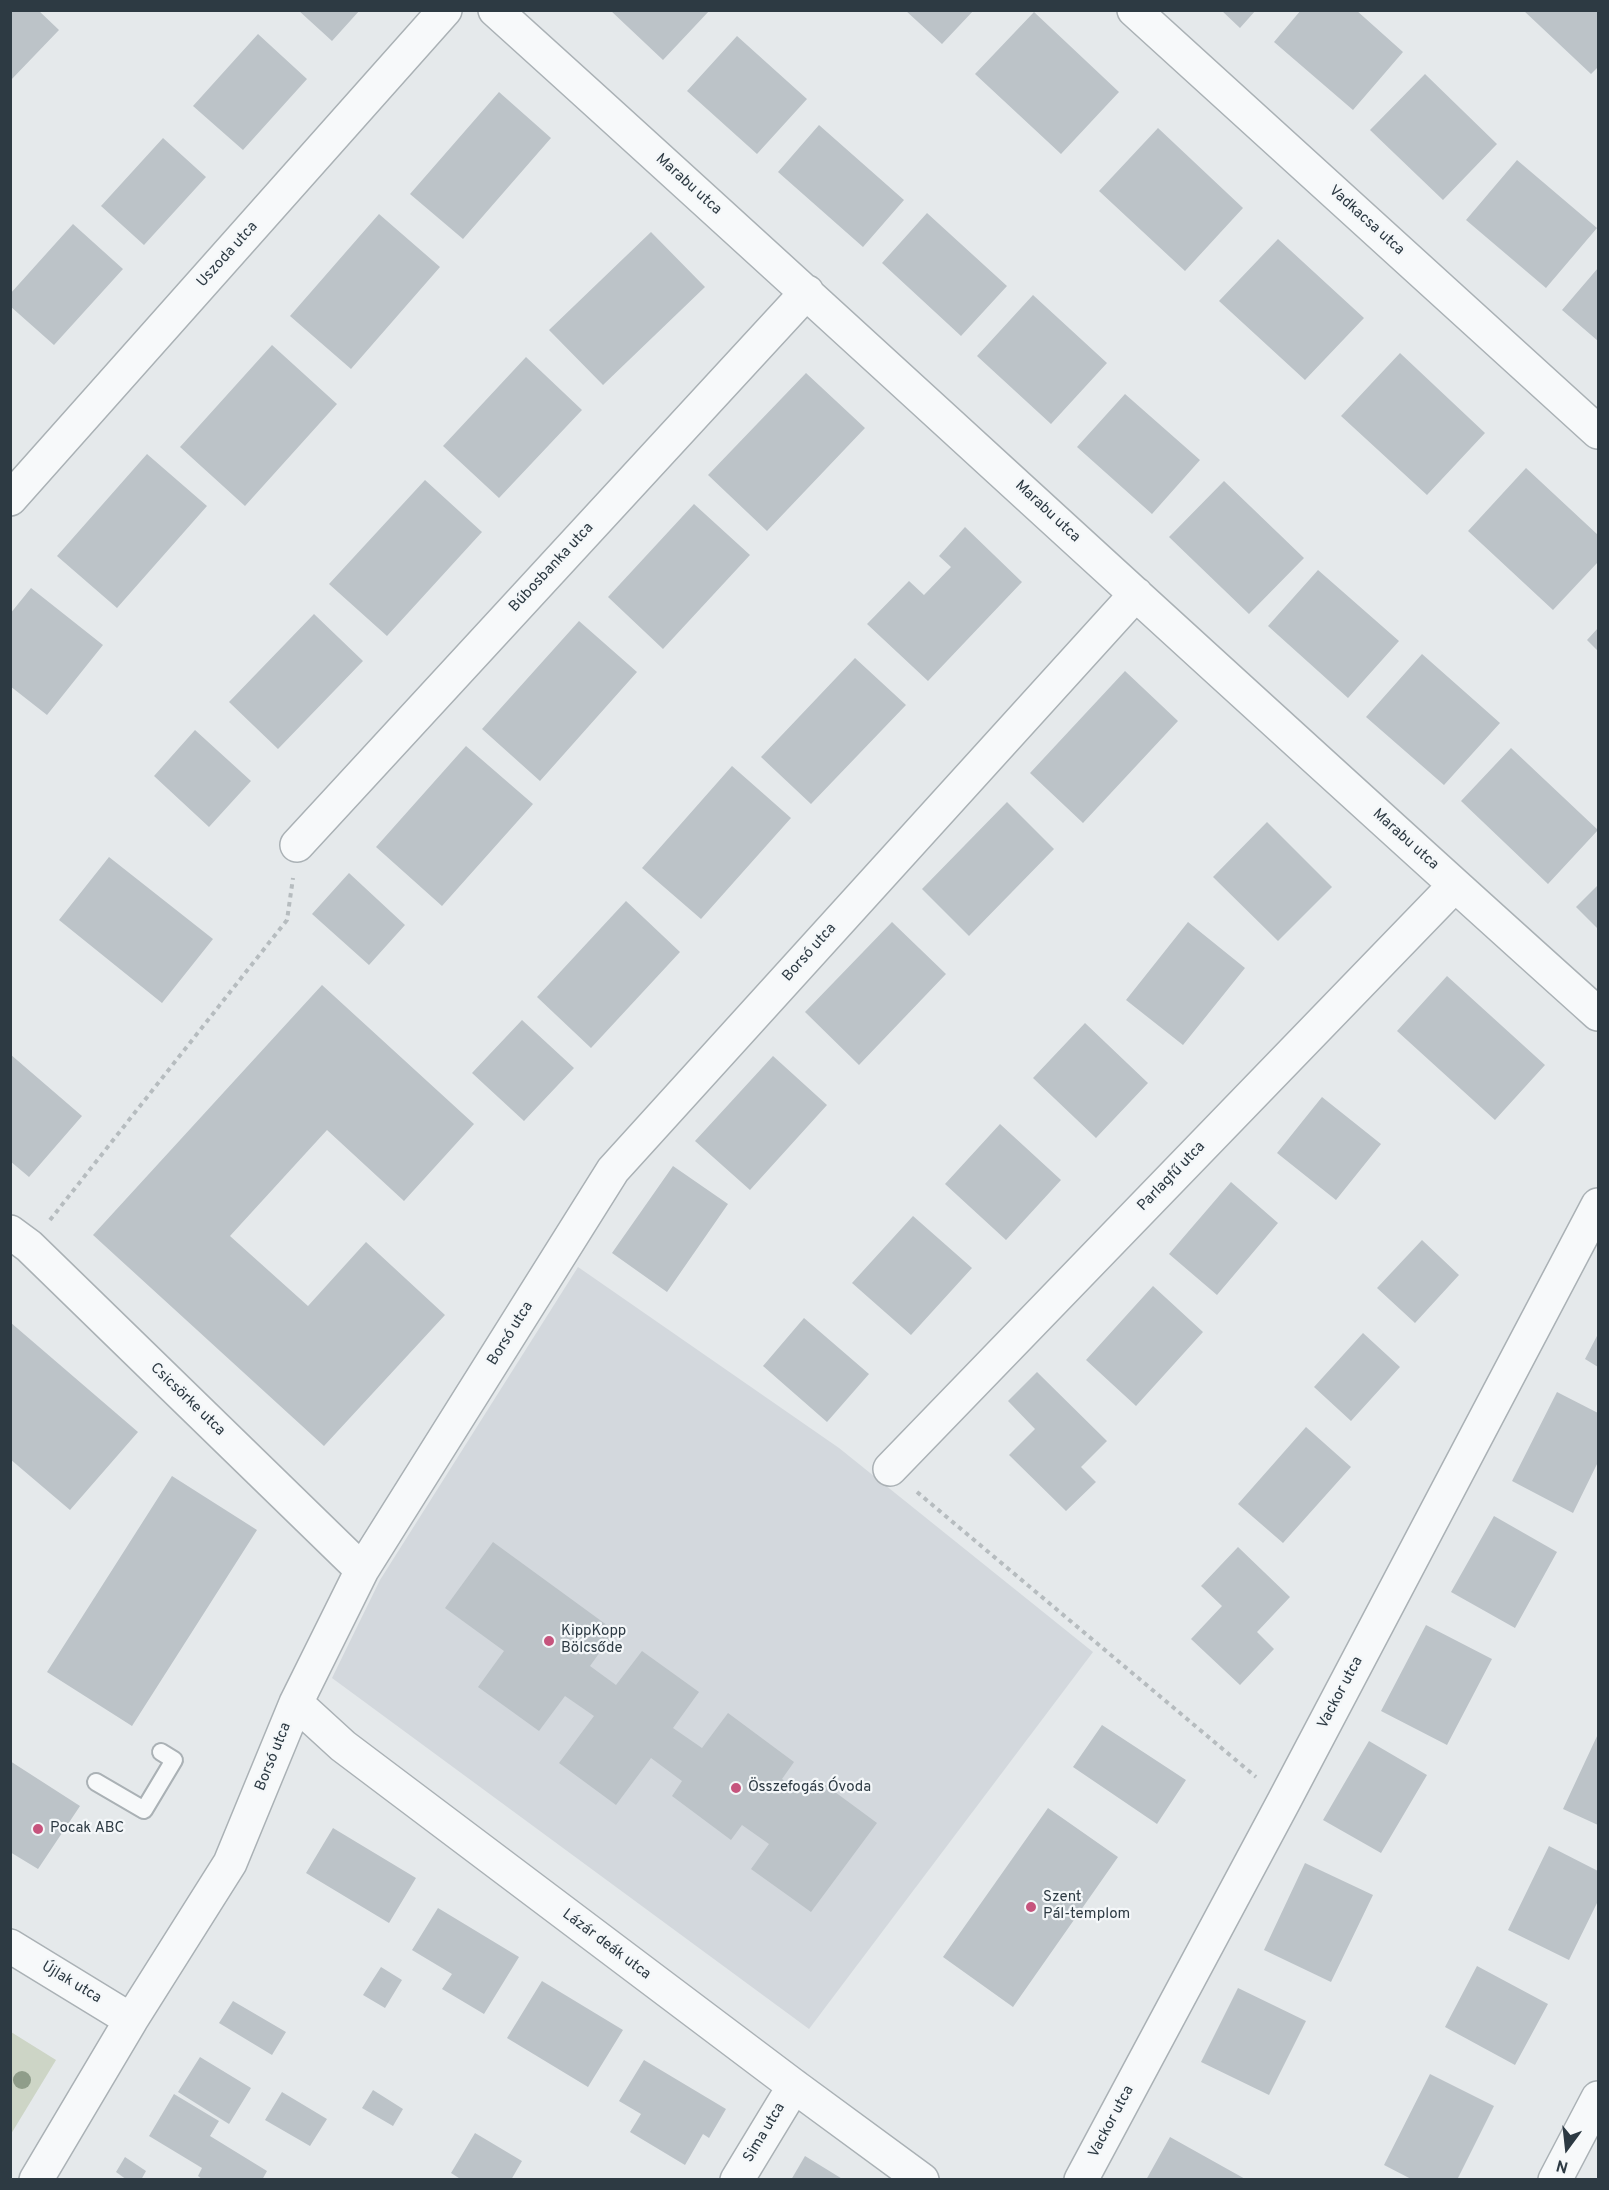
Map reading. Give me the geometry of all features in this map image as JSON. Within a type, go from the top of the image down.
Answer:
[{"type":"street","name":"Uszoda utca","points":[[10,499],[445,10]]},
{"type":"street","name":"Marabu utca","points":[[495,10],[1599,1014]]},
{"type":"street","name":"Vadkacsa utca","points":[[1134,10],[1599,432]]},
{"type":"street","name":"Búbosbanka utca","points":[[297,845],[807,292]]},
{"type":"street","name":"Borsó utca","points":[[36,2180],[131,2020],[230,1863],[296,1703],[362,1570],[613,1170],[1136,594]]},
{"type":"street","name":"Parlagfű utca","points":[[890,1469],[1455,885]]},
{"type":"street","name":"Vackor utca","points":[[1081,2180],[1599,1205]]},
{"type":"street","name":"Csicsörke utca","points":[[20,1239],[362,1570]]},
{"type":"street","name":"Lázár deák utca","points":[[296,1703],[343,1746],[922,2180]]},
{"type":"street","name":"Újlak utca","points":[[10,1946],[131,2020]]},
{"type":"street","name":"Sima utca","points":[[737,2180],[794,2086]]},
{"type":"street","points":[[1555,2180],[1599,2097]]},
{"type":"lane","points":[[96,1782],[144,1810],[174,1760],[161,1752]]},
{"type":"path","points":[[20,1239],[287,920],[297,845]]},
{"type":"path","points":[[890,1469],[1284,1801]]},
{"type":"shaded area","points":[[578,1267],[839,1448],[1093,1652],[809,2029],[332,1678],[380,1580]]},
{"type":"green space","points":[[11,2032],[56,2060],[11,2134]]},
{"type":"building","points":[[10,10],[38,10],[59,30],[10,81]]},
{"type":"building","points":[[298,10],[360,10],[332,41]]},
{"type":"building","points":[[610,10],[710,10],[663,60]]},
{"type":"building","points":[[905,10],[974,10],[942,44]]},
{"type":"building","points":[[1221,10],[1256,10],[1240,28]]},
{"type":"building","points":[[1301,10],[1356,10],[1403,52],[1353,110],[1274,42]]},
{"type":"building","points":[[1523,10],[1598,10],[1598,67],[1591,74]]},
{"type":"building","points":[[1034,12],[1119,92],[1061,154],[975,74]]},
{"type":"building","points":[[258,34],[307,79],[243,150],[193,106]]},
{"type":"building","points":[[737,36],[807,99],[757,154],[687,91]]},
{"type":"building","points":[[1425,74],[1497,144],[1443,200],[1370,130]]},
{"type":"building","points":[[499,92],[551,138],[463,239],[410,194]]},
{"type":"building","points":[[819,125],[904,200],[863,247],[778,172]]},
{"type":"building","points":[[1158,128],[1243,208],[1185,271],[1099,191]]},
{"type":"building","points":[[163,138],[206,177],[144,245],[101,206]]},
{"type":"building","points":[[1517,160],[1597,228],[1546,288],[1466,220]]},
{"type":"building","points":[[927,213],[1007,286],[961,336],[882,263]]},
{"type":"building","points":[[379,214],[440,267],[351,369],[290,316]]},
{"type":"building","points":[[73,224],[123,269],[54,345],[10,306],[10,294]]},
{"type":"building","points":[[651,232],[705,287],[603,385],[549,330]]},
{"type":"building","points":[[1278,239],[1364,318],[1305,380],[1219,301]]},
{"type":"building","points":[[1598,268],[1598,341],[1562,310]]},
{"type":"building","points":[[1033,295],[1107,363],[1051,424],[977,356]]},
{"type":"building","points":[[272,345],[337,404],[245,506],[180,447]]},
{"type":"building","points":[[1400,353],[1485,433],[1427,495],[1341,416]]},
{"type":"building","points":[[526,357],[582,410],[499,498],[443,446]]},
{"type":"building","points":[[806,373],[865,428],[767,531],[708,475]]},
{"type":"building","points":[[1125,394],[1200,460],[1152,514],[1077,447]]},
{"type":"building","points":[[147,454],[207,506],[117,608],[57,556]]},
{"type":"building","points":[[1526,468],[1598,535],[1598,562],[1553,610],[1468,531]]},
{"type":"building","points":[[425,480],[482,532],[387,636],[329,584]]},
{"type":"building","points":[[1224,481],[1304,558],[1249,614],[1169,537]]},
{"type":"building","points":[[694,504],[750,555],[663,649],[608,597]]},
{"type":"building","points":[[965,527],[1022,582],[928,681],[867,624],[909,581],[924,595],[951,567],[939,556]]},
{"type":"building","points":[[1318,570],[1399,641],[1348,698],[1268,626]]},
{"type":"building","points":[[31,588],[103,645],[47,715],[10,686],[10,614]]},
{"type":"building","points":[[314,614],[363,661],[278,749],[229,702]]},
{"type":"building","points":[[579,621],[637,672],[540,781],[482,729]]},
{"type":"building","points":[[1598,628],[1598,651],[1587,640]]},
{"type":"building","points":[[1422,654],[1500,723],[1444,785],[1366,717]]},
{"type":"building","points":[[855,658],[906,705],[811,804],[761,757]]},
{"type":"building","points":[[1125,671],[1178,721],[1083,823],[1030,773]]},
{"type":"building","points":[[195,730],[251,781],[209,827],[154,776]]},
{"type":"building","points":[[466,746],[533,804],[442,906],[376,847]]},
{"type":"building","points":[[1511,748],[1598,830],[1548,884],[1461,801]]},
{"type":"building","points":[[732,766],[791,818],[701,919],[642,868]]},
{"type":"building","points":[[1007,802],[1054,849],[969,936],[922,889]]},
{"type":"building","points":[[1267,822],[1332,887],[1278,941],[1213,877]]},
{"type":"building","points":[[109,857],[213,939],[162,1003],[59,920]]},
{"type":"building","points":[[349,873],[405,925],[369,965],[312,914]]},
{"type":"building","points":[[1598,885],[1598,929],[1576,907]]},
{"type":"building","points":[[626,901],[680,952],[591,1048],[537,997]]},
{"type":"building","points":[[892,922],[946,974],[859,1065],[805,1012]]},
{"type":"building","points":[[1188,922],[1245,968],[1183,1045],[1126,1000]]},
{"type":"building","points":[[1447,976],[1545,1065],[1495,1120],[1397,1031]]},
{"type":"building","points":[[322,985],[474,1124],[404,1201],[327,1130],[230,1236],[308,1306],[366,1242],[445,1315],[324,1446],[93,1235]]},
{"type":"building","points":[[522,1020],[574,1068],[524,1121],[472,1073]]},
{"type":"building","points":[[1085,1023],[1148,1083],[1096,1138],[1033,1078]]},
{"type":"building","points":[[10,1054],[82,1116],[29,1177],[10,1161]]},
{"type":"building","points":[[773,1056],[827,1105],[750,1190],[695,1141]]},
{"type":"building","points":[[1322,1097],[1381,1144],[1336,1200],[1277,1153]]},
{"type":"building","points":[[1000,1124],[1061,1180],[1006,1240],[945,1184]]},
{"type":"building","points":[[673,1166],[728,1204],[667,1292],[612,1253]]},
{"type":"building","points":[[1231,1182],[1278,1223],[1217,1295],[1169,1254]]},
{"type":"building","points":[[913,1216],[972,1268],[911,1335],[852,1283]]},
{"type":"building","points":[[1422,1240],[1459,1275],[1415,1323],[1377,1288]]},
{"type":"building","points":[[1153,1286],[1203,1332],[1136,1406],[1086,1360]]},
{"type":"building","points":[[804,1318],[869,1374],[827,1422],[763,1366]]},
{"type":"building","points":[[10,1322],[138,1432],[70,1510],[10,1459]]},
{"type":"building","points":[[1363,1333],[1400,1367],[1351,1421],[1314,1387]]},
{"type":"building","points":[[1598,1334],[1598,1367],[1585,1359]]},
{"type":"building","points":[[1037,1372],[1107,1441],[1081,1467],[1096,1482],[1066,1511],[1009,1455],[1035,1429],[1008,1401]]},
{"type":"building","points":[[1557,1392],[1598,1413],[1598,1462],[1573,1513],[1512,1481]]},
{"type":"building","points":[[1306,1427],[1351,1467],[1283,1543],[1238,1504]]},
{"type":"building","points":[[172,1476],[257,1530],[132,1726],[47,1672]]},
{"type":"building","points":[[1494,1516],[1557,1552],[1515,1628],[1451,1592]]},
{"type":"building","name":"Összefogás Óvoda","points":[[493,1542],[615,1631],[590,1666],[616,1685],[642,1651],[699,1692],[673,1728],[702,1748],[728,1713],[794,1762],[782,1779],[804,1795],[816,1778],[877,1823],[811,1912],[751,1869],[769,1844],[742,1825],[731,1840],[672,1796],[682,1781],[651,1758],[616,1805],[559,1763],[594,1716],[565,1696],[539,1731],[478,1687],[504,1651],[445,1608]]},
{"type":"building","points":[[1238,1547],[1290,1597],[1257,1632],[1274,1649],[1240,1685],[1191,1639],[1222,1606],[1201,1586]]},
{"type":"building","points":[[1426,1625],[1492,1659],[1447,1745],[1381,1711]]},
{"type":"building","points":[[1102,1725],[1186,1780],[1157,1824],[1073,1767]]},
{"type":"building","points":[[1598,1734],[1598,1825],[1563,1809]]},
{"type":"building","points":[[1369,1741],[1427,1775],[1381,1853],[1323,1820]]},
{"type":"building","name":"Pocak ABC","points":[[10,1761],[80,1806],[38,1869],[10,1852]]},
{"type":"building","name":"Szent Pál-templom","points":[[1048,1808],[1118,1857],[1013,2007],[943,1957]]},
{"type":"building","points":[[333,1828],[416,1878],[389,1923],[306,1873]]},
{"type":"building","points":[[1549,1846],[1598,1871],[1598,1901],[1569,1960],[1508,1930]]},
{"type":"building","points":[[1305,1863],[1373,1895],[1331,1982],[1264,1950]]},
{"type":"building","points":[[438,1908],[519,1957],[484,2014],[442,1989],[452,1974],[412,1950]]},
{"type":"building","points":[[1477,1966],[1548,2004],[1515,2065],[1445,2027]]},
{"type":"building","points":[[381,1967],[402,1980],[385,2008],[363,1995]]},
{"type":"building","points":[[542,1981],[623,2030],[588,2087],[507,2038]]},
{"type":"building","points":[[1238,1988],[1306,2021],[1269,2095],[1201,2062]]},
{"type":"building","points":[[233,2001],[286,2032],[272,2055],[219,2023]]},
{"type":"building","points":[[200,2057],[251,2088],[229,2124],[178,2092]]},
{"type":"building","points":[[644,2060],[726,2109],[709,2138],[703,2134],[685,2165],[630,2132],[641,2114],[619,2101]]},
{"type":"building","points":[[1430,2074],[1494,2106],[1457,2180],[1413,2180],[1384,2165]]},
{"type":"building","points":[[373,2090],[403,2109],[393,2126],[362,2108]]},
{"type":"building","points":[[282,2092],[327,2119],[310,2146],[265,2120]]},
{"type":"building","points":[[174,2094],[219,2121],[210,2136],[267,2171],[262,2180],[203,2180],[198,2176],[202,2168],[149,2136]]},
{"type":"building","points":[[475,2133],[522,2161],[511,2180],[462,2180],[451,2173]]},
{"type":"building","points":[[1170,2137],[1247,2180],[1146,2180]]},
{"type":"building","points":[[805,2156],[844,2180],[791,2180]]},
{"type":"building","points":[[125,2157],[146,2171],[141,2180],[127,2180],[116,2172]]},
{"type":"place","name":"KippKopp Bölcsőde","points":[[549,1641]]},
{"type":"place","name":"Összefogás Óvoda","points":[[736,1788]]},
{"type":"place","name":"Pocak ABC","points":[[38,1829]]},
{"type":"place","name":"Szent Pál-templom","points":[[1031,1907]]}]
